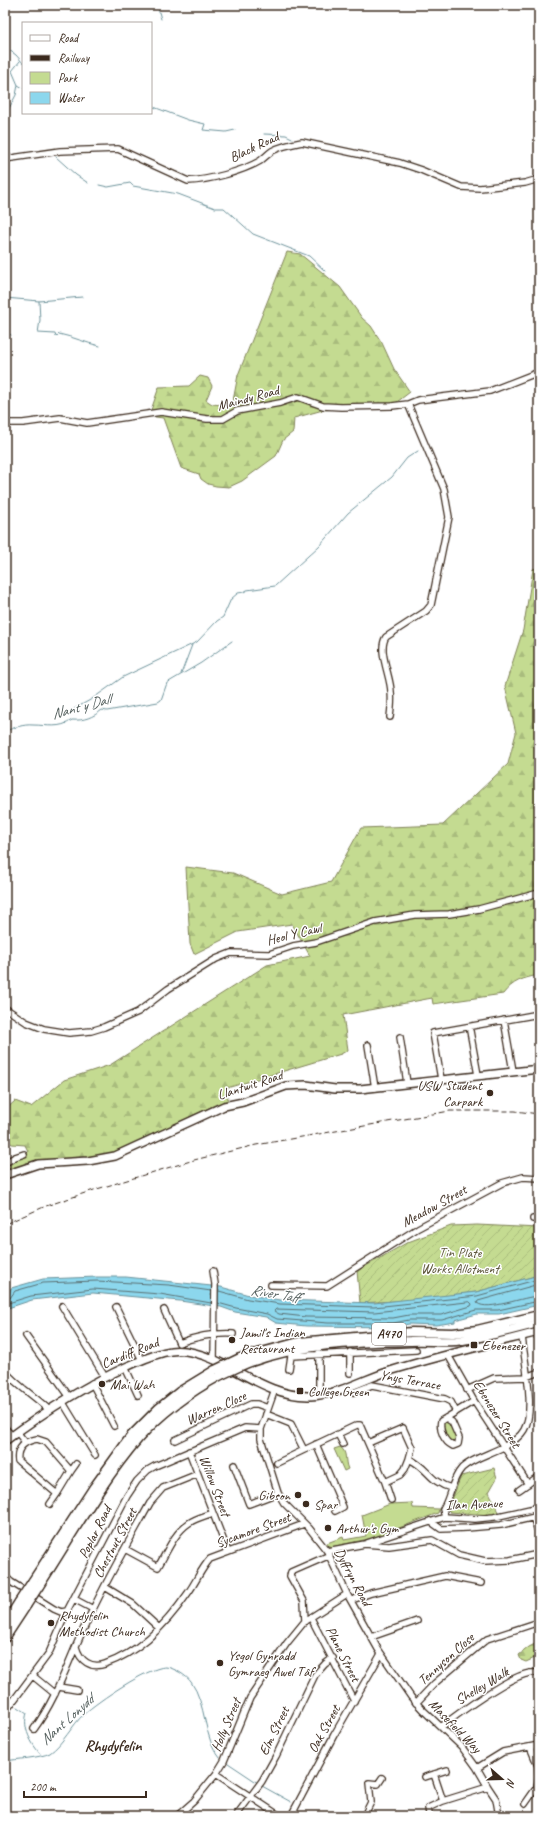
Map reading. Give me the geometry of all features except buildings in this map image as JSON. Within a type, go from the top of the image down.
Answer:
[{"type":"highway","name":"A470","points":[[5,1638],[22,1604],[35,1584],[107,1481],[140,1438],[164,1414],[218,1372],[264,1350],[299,1342],[412,1332],[452,1333],[477,1330],[539,1315]]},
{"type":"highway","name":"A470","points":[[243,1361],[300,1348],[330,1344],[455,1341],[495,1334],[539,1323]]},
{"type":"highway","name":"A470","points":[[5,1624],[22,1604]]},
{"type":"main road","name":"Llantwit Road","points":[[5,1175],[38,1164],[88,1161],[115,1156],[224,1106],[243,1102],[286,1086],[306,1085],[335,1089],[375,1088],[441,1079],[539,1069]]},
{"type":"main road","name":"Cardiff Road","points":[[5,1441],[69,1396],[105,1377],[156,1354],[176,1351],[195,1353],[214,1360],[275,1389],[301,1396],[319,1395],[342,1389],[404,1366],[539,1332]]},
{"type":"street","name":"Black Road","points":[[5,159],[60,151],[118,149],[188,181],[216,176],[243,168],[259,161],[273,151],[288,144],[302,142],[400,163],[461,187],[480,188],[525,183],[539,179]]},
{"type":"street","name":"Maindy Road","points":[[5,423],[23,424],[60,418],[87,423],[161,412],[207,419],[223,419],[237,411],[298,397],[323,406],[392,406],[408,404],[418,400],[490,391],[539,372]]},
{"type":"street","points":[[390,717],[391,691],[383,648],[384,641],[386,637],[426,611],[431,605],[449,517],[444,489],[408,404]]},
{"type":"street","name":"Heol Y Cawl","points":[[5,1008],[26,1022],[44,1030],[69,1033],[91,1031],[104,1028],[138,1012],[168,989],[216,959],[231,953],[269,954],[293,946],[316,942],[375,922],[415,915],[449,914],[479,909],[539,893]]},
{"type":"street","points":[[441,1079],[433,1033],[539,1014]]},
{"type":"street","points":[[504,1020],[513,1071]]},
{"type":"street","points":[[470,1031],[478,1075]]},
{"type":"street","points":[[400,1037],[407,1083]]},
{"type":"street","points":[[368,1045],[375,1088]]},
{"type":"street","points":[[5,1163],[24,1154]]},
{"type":"street","name":"Meadow Street","points":[[271,1285],[327,1286],[418,1228],[502,1183],[523,1177],[539,1178]]},
{"type":"street","points":[[213,1271],[215,1284],[214,1360]]},
{"type":"street","points":[[62,1306],[105,1377]]},
{"type":"street","points":[[116,1307],[142,1360]]},
{"type":"street","points":[[164,1310],[179,1343],[196,1337],[215,1333],[233,1334]]},
{"type":"street","points":[[26,1336],[69,1396]]},
{"type":"street","points":[[445,1517],[443,1509],[447,1503],[455,1478],[463,1468],[503,1447],[520,1436],[527,1423],[530,1407],[522,1336]]},
{"type":"street","points":[[289,1369],[291,1356],[416,1350]]},
{"type":"street","points":[[350,1352],[350,1373]]},
{"type":"street","points":[[318,1354],[319,1395]]},
{"type":"street","name":"Ebenezer Street","points":[[448,1355],[467,1390],[528,1484]]},
{"type":"street","points":[[124,1368],[138,1395]]},
{"type":"street","points":[[5,1371],[49,1410]]},
{"type":"street","points":[[467,1390],[494,1378],[526,1377],[539,1372]]},
{"type":"street","points":[[92,1384],[114,1426]]},
{"type":"street","name":"Ynys Terrace","points":[[354,1392],[372,1384],[445,1399],[451,1402],[456,1412]]},
{"type":"street","name":"Dyffryn Road","points":[[275,1389],[261,1429],[261,1439],[264,1454],[278,1493],[284,1503],[329,1553],[348,1594],[371,1637],[392,1669]]},
{"type":"street","points":[[62,1401],[95,1455]]},
{"type":"street","points":[[446,1418],[452,1422],[459,1438],[458,1444],[453,1446],[448,1444],[440,1427],[441,1421],[474,1401]]},
{"type":"street","name":"Warren Close","points":[[174,1440],[251,1404],[257,1404],[291,1424],[304,1450]]},
{"type":"street","points":[[276,1462],[357,1425],[360,1425],[385,1482],[391,1500]]},
{"type":"street","points":[[5,1428],[25,1442]]},
{"type":"street","name":"Poplar Road","points":[[5,1712],[49,1653],[67,1611],[127,1496],[138,1481],[152,1468],[189,1451],[245,1428],[261,1429]]},
{"type":"street","points":[[368,1443],[403,1428],[412,1448],[405,1469],[400,1475],[385,1482]]},
{"type":"street","points":[[338,1434],[343,1444]]},
{"type":"street","points":[[57,1494],[18,1461],[19,1451],[25,1442],[37,1439],[43,1440],[71,1471]]},
{"type":"street","points":[[316,1444],[343,1507],[335,1511]]},
{"type":"street","name":"Willow Street","points":[[189,1451],[228,1552]]},
{"type":"street","points":[[409,1459],[420,1464],[437,1483],[451,1488]]},
{"type":"street","points":[[50,1504],[76,1464]]},
{"type":"street","points":[[234,1465],[249,1504],[278,1493]]},
{"type":"street","name":"Chestnut Street","points":[[34,1728],[43,1717],[55,1694],[93,1609],[150,1502],[158,1493],[170,1485],[198,1474]]},
{"type":"street","points":[[519,1490],[539,1476]]},
{"type":"street","name":"Ilan Avenue","points":[[365,1544],[445,1517],[475,1519],[494,1517],[539,1507]]},
{"type":"street","points":[[125,1549],[158,1567],[183,1527],[190,1522],[213,1513]]},
{"type":"street","points":[[430,1521],[441,1529],[501,1526],[536,1516],[539,1534]]},
{"type":"street","name":"Sycamore Street","points":[[76,1647],[79,1657],[87,1664],[100,1666],[124,1655],[159,1628],[181,1602],[206,1564],[215,1556],[304,1524]]},
{"type":"street","points":[[308,1619],[304,1601],[290,1576],[291,1572],[329,1553],[365,1544],[389,1546],[432,1540],[459,1555],[485,1561],[510,1560],[539,1554]]},
{"type":"street","points":[[5,1576],[54,1609],[60,1612],[67,1611]]},
{"type":"street","points":[[352,1600],[372,1593],[445,1576],[481,1583]]},
{"type":"street","points":[[105,1587],[133,1604],[159,1628]]},
{"type":"street","name":"Holly Street","points":[[177,1816],[194,1801],[216,1774],[224,1761],[250,1698],[270,1667],[308,1619],[348,1594]]},
{"type":"street","points":[[74,1599],[93,1609]]},
{"type":"street","name":"Plane Street","points":[[308,1619],[333,1658],[354,1701]]},
{"type":"street","points":[[371,1637],[418,1621]]},
{"type":"street","name":"Tennyson Close","points":[[416,1703],[435,1683],[487,1638],[539,1622]]},
{"type":"street","name":"Oak Street","points":[[292,1816],[381,1654]]},
{"type":"street","name":"Elm Street","points":[[236,1816],[252,1797],[262,1781],[315,1675],[333,1658]]},
{"type":"street","name":"Masefield Way","points":[[392,1669],[416,1703],[461,1746],[477,1768],[496,1799],[499,1816]]},
{"type":"street","name":"Shelley Walk","points":[[441,1727],[512,1680],[530,1673],[539,1672]]},
{"type":"street","points":[[32,1676],[55,1694]]},
{"type":"street","points":[[59,1686],[77,1690]]},
{"type":"street","points":[[477,1768],[503,1752],[539,1745]]},
{"type":"street","points":[[528,1803],[537,1787],[539,1776],[539,1765],[530,1747]]},
{"type":"street","points":[[425,1777],[447,1770]]},
{"type":"street","points":[[216,1774],[280,1816]]},
{"type":"street","points":[[434,1774],[443,1801]]},
{"type":"street","points":[[364,1816],[371,1802],[369,1783],[378,1784],[382,1778]]},
{"type":"street","points":[[429,1814],[428,1808],[443,1801],[488,1787]]},
{"type":"green space","points":[[287,252],[300,254],[340,287],[362,318],[371,326],[382,343],[394,369],[410,392],[393,405],[323,410],[294,418],[293,432],[283,440],[276,456],[242,481],[229,487],[208,484],[201,479],[199,474],[181,468],[163,418],[149,416],[159,387],[189,386],[200,376],[208,378],[212,386],[206,400],[212,404],[232,406],[238,375]]},
{"type":"green space","points":[[539,568],[539,975],[528,977],[515,983],[503,994],[433,1004],[432,998],[343,1015],[348,1050],[341,1054],[227,1088],[228,1101],[217,1104],[114,1153],[5,1172],[5,1165],[25,1156],[28,1151],[25,1145],[12,1144],[5,1138],[5,1110],[15,1101],[31,1107],[64,1080],[110,1065],[267,965],[310,956],[292,924],[238,932],[194,954],[190,944],[186,867],[233,873],[282,894],[331,882],[361,828],[443,825],[508,764],[516,733],[505,686],[523,630],[533,569]]},
{"type":"green space","name":"Tin Plate Works Allotment","points":[[477,1225],[539,1228],[539,1275],[476,1292],[413,1300],[360,1303],[357,1271],[408,1242],[451,1226]]},
{"type":"green space","points":[[445,1421],[450,1423],[457,1436],[452,1444],[441,1430]]},
{"type":"green space","points":[[340,1447],[344,1451],[348,1469],[344,1471],[334,1449]]},
{"type":"green space","points":[[494,1468],[497,1478],[489,1492],[499,1512],[490,1515],[450,1512],[448,1510],[461,1476]]},
{"type":"green space","points":[[412,1503],[413,1508],[439,1509],[438,1513],[373,1538],[331,1547],[327,1545],[327,1543],[343,1537],[344,1540],[366,1536],[362,1515],[390,1504]]},
{"type":"green space","points":[[539,1642],[539,1656],[526,1662],[521,1660],[519,1655],[529,1647]]},
{"type":"water","points":[[539,1275],[539,1305],[499,1314],[477,1314],[455,1320],[455,1322],[436,1325],[409,1324],[393,1327],[306,1326],[276,1323],[266,1317],[235,1312],[221,1307],[180,1301],[93,1293],[32,1300],[5,1309],[5,1292],[9,1294],[11,1288],[43,1279],[126,1277],[221,1287],[249,1295],[280,1300],[374,1303],[476,1292]]},
{"type":"waterway","points":[[157,5],[161,19]]},
{"type":"waterway","points":[[5,47],[16,55],[22,62]]},
{"type":"waterway","points":[[5,116],[16,95],[18,85],[12,71],[20,61]]},
{"type":"waterway","points":[[18,85],[22,87]]},
{"type":"waterway","points":[[152,106],[188,120],[205,124],[203,130],[226,132],[235,130]]},
{"type":"waterway","points":[[264,134],[286,135],[292,138]]},
{"type":"waterway","points":[[56,157],[76,175],[88,183]]},
{"type":"waterway","points":[[99,185],[108,187],[130,183],[133,186],[178,194],[215,208],[224,208],[253,234],[309,256],[325,271]]},
{"type":"waterway","points":[[5,298],[39,301],[82,297]]},
{"type":"waterway","points":[[39,301],[40,320],[38,333],[55,334],[56,337],[59,334],[100,346]]},
{"type":"waterway","points":[[5,332],[11,335]]},
{"type":"waterway","points":[[74,709],[92,699],[123,677],[197,642],[217,621],[223,617],[231,599],[238,593],[247,590],[275,586],[319,546],[348,513],[392,477],[407,458],[418,451]]},
{"type":"waterway","name":"Nant y Dall","points":[[5,731],[26,725],[58,726],[72,720],[88,718],[102,710],[107,711],[158,702],[161,700],[167,683],[201,663],[232,641]]},
{"type":"waterway","points":[[181,674],[192,645]]},
{"type":"waterway","name":"Nant Lonydd","points":[[5,1761],[35,1757],[50,1753],[59,1745],[80,1718],[100,1701],[135,1679],[165,1667],[172,1668],[180,1672],[191,1682],[200,1700],[211,1741],[220,1758]]},
{"type":"waterway","points":[[18,1707],[27,1713],[26,1724],[28,1735],[41,1755]]},
{"type":"waterway","name":"Nant Lonydd","points":[[228,1763],[258,1783]]},
{"type":"waterway","name":"Nant Lonydd","points":[[262,1786],[291,1802]]},
{"type":"railway","points":[[5,1224],[46,1206],[97,1189],[194,1160],[256,1145],[450,1111],[515,1111],[539,1114]]},
{"type":"place","name":"USW Student Carpark","points":[[490,1093]]},
{"type":"place","name":"Jamil's Indian Restaurant","points":[[232,1340]]},
{"type":"place","name":"Ebenezer","points":[[474,1345]]},
{"type":"place","name":"Mai Wah","points":[[102,1384]]},
{"type":"place","name":"College Green","points":[[300,1391]]},
{"type":"place","name":"Gibson","points":[[298,1495]]},
{"type":"place","name":"Spar","points":[[306,1504]]},
{"type":"place","name":"Arthur's Gym","points":[[328,1528]]},
{"type":"place","name":"Rhydyfelin Methodist Church","points":[[51,1623]]},
{"type":"place","name":"Ysgol Gynradd Gymraeg Awel Tâf","points":[[220,1663]]},
{"type":"district","name":"Rhydyfelin","points":[[113,1746]]},
{"type":"water label","name":"River Taff","points":[[275,1294]]}]
